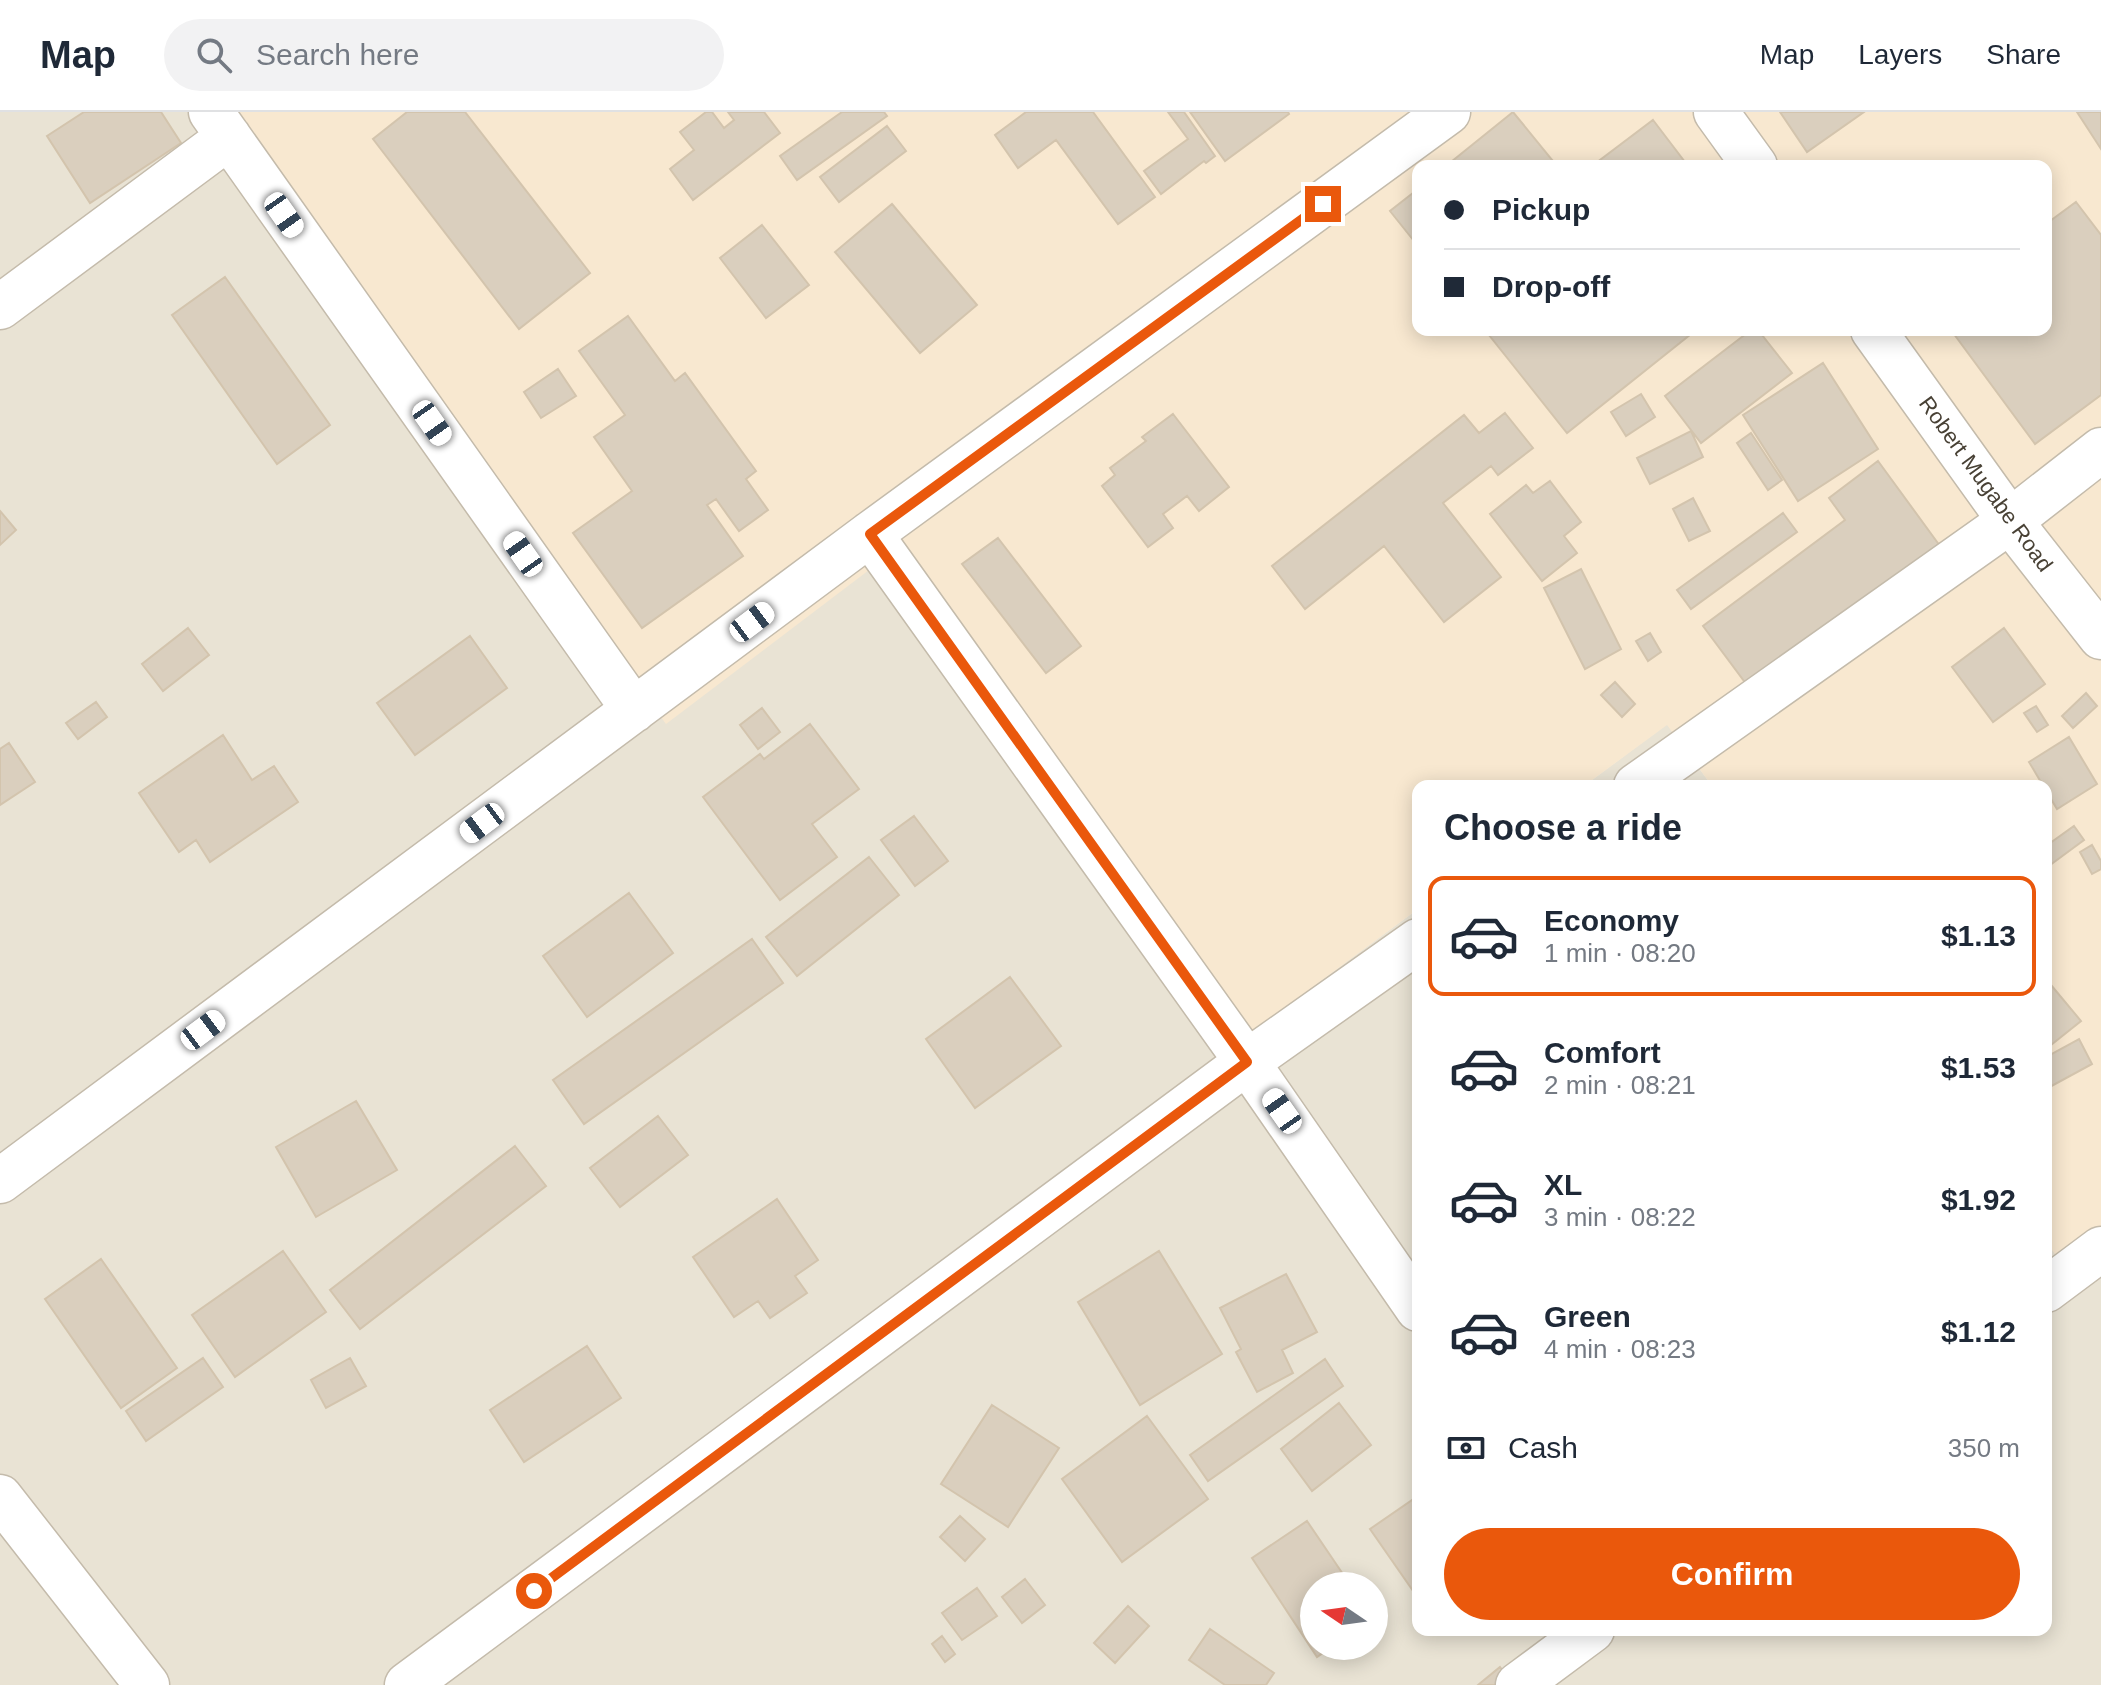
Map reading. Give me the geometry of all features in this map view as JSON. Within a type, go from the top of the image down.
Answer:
[{"type":"street","points":[[0,1181],[870,534],[1448,112]]},
{"type":"street","points":[[1716,112],[1751,160]]},
{"type":"street","points":[[0,307],[220,124],[634,710]]},
{"type":"street","name":"Robert Mugabe Road","points":[[1877,336],[2010,521],[2101,637]]},
{"type":"street","points":[[1644,780],[2010,521],[2101,450]]},
{"type":"street","points":[[870,534],[1247,1062],[1412,1300]]},
{"type":"street","points":[[407,1685],[1247,1062],[1412,945]]},
{"type":"street","points":[[2052,1286],[2101,1249]]},
{"type":"street","points":[[0,1497],[147,1685]]},
{"type":"street","points":[[1518,1685],[1584,1636]]},
{"type":"shaded area","points":[[0,112],[214,112],[902,545],[1248,1034],[1412,913],[1412,1636],[2052,1636],[2052,1250],[2058,1257],[2101,1226],[2101,1685],[0,1685]]},
{"type":"shaded area","points":[[214,112],[2101,112],[2101,1226],[2058,1258],[2052,1250],[2052,780],[1708,780],[1667,725],[1592,780],[1412,780],[1412,913],[1248,1035],[902,545],[666,724]]},
{"type":"shaded area","points":[[1667,724],[1708,780],[1592,780]]},
{"type":"building","points":[[84,112],[161,112],[181,143],[90,203],[47,136]]},
{"type":"building","points":[[407,112],[465,112],[590,273],[519,329],[373,139]]},
{"type":"building","points":[[706,112],[712,112],[724,128],[734,120],[728,112],[764,112],[780,133],[693,200],[670,169],[694,150],[680,132]]},
{"type":"building","points":[[842,112],[884,112],[887,116],[797,180],[780,156]]},
{"type":"building","points":[[1026,112],[1093,112],[1155,197],[1118,224],[1056,140],[1018,168],[995,135]]},
{"type":"building","points":[[1168,112],[1184,112],[1215,156],[1161,194],[1144,171],[1188,139]]},
{"type":"building","points":[[1190,112],[1288,112],[1289,114],[1225,161]]},
{"type":"building","points":[[1513,112],[1552,160],[1453,160]]},
{"type":"building","points":[[1780,112],[1864,112],[1807,152]]},
{"type":"building","points":[[2077,112],[2101,112],[2101,149]]},
{"type":"building","points":[[1653,120],[1683,160],[1600,160]]},
{"type":"building","points":[[887,126],[906,151],[839,202],[820,177]]},
{"type":"building","points":[[1412,194],[1412,238],[1390,211]]},
{"type":"building","points":[[2076,202],[2101,235],[2101,395],[2035,444],[1955,336],[2052,336],[2052,220]]},
{"type":"building","points":[[892,204],[977,305],[920,353],[835,252]]},
{"type":"building","points":[[762,225],[809,285],[766,318],[720,258]]},
{"type":"building","points":[[225,277],[330,425],[277,464],[172,315]]},
{"type":"building","points":[[628,316],[675,381],[685,373],[756,471],[746,479],[768,510],[739,531],[716,499],[707,505],[743,556],[642,628],[573,533],[632,491],[594,437],[625,415],[579,351]]},
{"type":"building","points":[[1490,336],[1688,336],[1567,433]]},
{"type":"building","points":[[1743,336],[1763,336],[1792,373],[1701,443],[1665,396]]},
{"type":"building","points":[[1823,363],[1878,449],[1798,501],[1743,415]]},
{"type":"building","points":[[558,369],[576,396],[541,418],[524,392]]},
{"type":"building","points":[[1641,394],[1655,417],[1626,436],[1611,412]]},
{"type":"building","points":[[1505,413],[1533,448],[1498,475],[1491,466],[1443,503],[1501,577],[1444,622],[1384,546],[1305,609],[1272,566],[1464,415],[1479,433]]},
{"type":"building","points":[[1173,414],[1229,487],[1199,511],[1187,496],[1163,514],[1173,528],[1148,547],[1102,486],[1115,475],[1110,468],[1146,441],[1142,437]]},
{"type":"building","points":[[1691,431],[1703,457],[1650,484],[1637,458]]},
{"type":"building","points":[[1751,433],[1782,480],[1768,490],[1737,443]]},
{"type":"building","points":[[1878,461],[1940,546],[1750,689],[1703,626],[1845,520],[1829,498]]},
{"type":"building","points":[[1550,481],[1581,522],[1564,536],[1577,553],[1542,581],[1490,514],[1526,485],[1533,493]]},
{"type":"building","points":[[1693,498],[1710,531],[1689,541],[1673,509]]},
{"type":"building","points":[[0,511],[16,530],[0,545]]},
{"type":"building","points":[[1783,513],[1797,532],[1691,609],[1677,590]]},
{"type":"building","points":[[998,538],[1081,646],[1046,673],[962,564]]},
{"type":"building","points":[[1581,569],[1621,649],[1585,669],[1544,588]]},
{"type":"building","points":[[188,628],[209,655],[163,691],[142,664]]},
{"type":"building","points":[[2004,628],[2045,684],[1993,722],[1952,667]]},
{"type":"building","points":[[1650,633],[1661,652],[1648,661],[1636,641]]},
{"type":"building","points":[[470,636],[507,688],[415,755],[377,703]]},
{"type":"building","points":[[1615,682],[1635,704],[1622,717],[1601,695]]},
{"type":"building","points":[[2086,693],[2097,706],[2073,728],[2062,716]]},
{"type":"building","points":[[96,702],[107,717],[78,739],[66,723]]},
{"type":"building","points":[[2036,706],[2048,725],[2037,732],[2024,713]]},
{"type":"building","points":[[762,708],[780,732],[758,749],[740,725]]},
{"type":"building","points":[[810,724],[859,789],[812,824],[837,857],[780,900],[703,797],[760,754],[764,759]]},
{"type":"building","points":[[223,735],[252,780],[274,766],[298,802],[210,862],[196,840],[179,852],[139,793]]},
{"type":"building","points":[[2069,737],[2097,784],[2057,809],[2052,801],[2052,780],[2040,780],[2029,762]]},
{"type":"building","points":[[9,743],[35,782],[0,805],[0,749]]},
{"type":"building","points":[[914,816],[948,861],[915,886],[881,840]]},
{"type":"building","points":[[2074,826],[2084,840],[2052,864],[2052,842]]},
{"type":"building","points":[[2092,845],[2101,861],[2101,869],[2092,874],[2080,852]]},
{"type":"building","points":[[869,857],[899,895],[797,976],[766,937]]},
{"type":"building","points":[[629,893],[673,953],[587,1017],[543,956]]},
{"type":"building","points":[[752,939],[783,983],[584,1124],[553,1080]]},
{"type":"building","points":[[1010,977],[1061,1046],[975,1108],[926,1039]]},
{"type":"building","points":[[2052,986],[2081,1021],[2052,1044]]},
{"type":"building","points":[[2079,1039],[2092,1064],[2052,1086],[2052,1054]]},
{"type":"building","points":[[356,1101],[397,1170],[316,1217],[276,1147]]},
{"type":"building","points":[[658,1116],[688,1155],[620,1207],[590,1168]]},
{"type":"building","points":[[515,1146],[546,1186],[360,1329],[330,1290]]},
{"type":"building","points":[[777,1199],[818,1260],[795,1276],[807,1293],[770,1318],[758,1301],[734,1317],[693,1257]]},
{"type":"building","points":[[283,1251],[326,1312],[235,1377],[192,1315]]},
{"type":"building","points":[[1159,1251],[1222,1354],[1140,1405],[1078,1302]]},
{"type":"building","points":[[101,1259],[177,1368],[121,1408],[45,1299]]},
{"type":"building","points":[[1286,1274],[1317,1332],[1282,1350],[1293,1373],[1257,1392],[1236,1352],[1241,1349],[1220,1308]]},
{"type":"building","points":[[587,1346],[621,1398],[524,1462],[490,1410]]},
{"type":"building","points":[[203,1358],[223,1387],[146,1441],[126,1411]]},
{"type":"building","points":[[350,1358],[366,1386],[326,1408],[311,1380]]},
{"type":"building","points":[[1325,1359],[1343,1386],[1208,1481],[1190,1455]]},
{"type":"building","points":[[1339,1403],[1371,1445],[1312,1491],[1281,1449]]},
{"type":"building","points":[[992,1405],[1059,1448],[1008,1527],[941,1484]]},
{"type":"building","points":[[1147,1416],[1208,1499],[1122,1562],[1062,1479]]},
{"type":"building","points":[[1412,1500],[1412,1589],[1370,1529]]},
{"type":"building","points":[[960,1516],[985,1539],[965,1561],[940,1537]]},
{"type":"building","points":[[1307,1521],[1342,1572],[1300,1572],[1300,1631],[1252,1558]]},
{"type":"building","points":[[1025,1579],[1045,1605],[1022,1623],[1002,1597]]},
{"type":"building","points":[[977,1588],[997,1616],[962,1640],[942,1613]]},
{"type":"building","points":[[1128,1606],[1149,1626],[1115,1663],[1094,1643]]},
{"type":"building","points":[[1210,1629],[1274,1673],[1266,1685],[1225,1685],[1189,1660]]},
{"type":"building","points":[[942,1636],[955,1654],[945,1662],[932,1644]]},
{"type":"building","points":[[1500,1667],[1512,1682],[1509,1685],[1478,1685]]},
{"type":"route","points":[[534,1591],[1247,1062],[870,534],[1323,204]]}]
